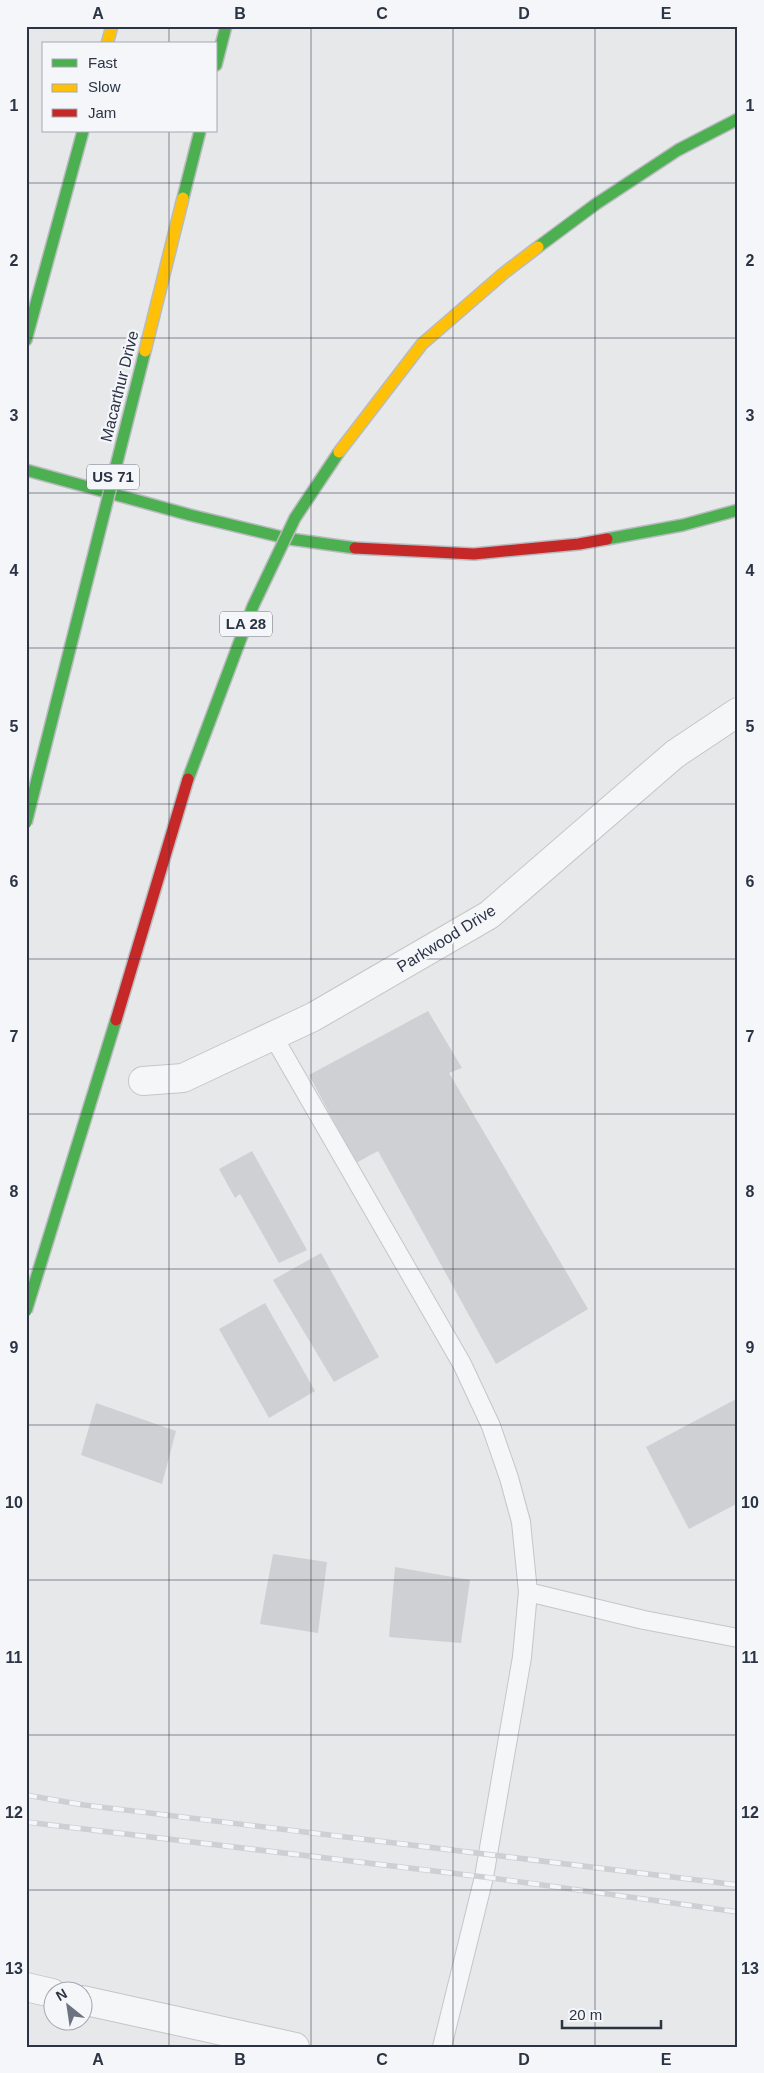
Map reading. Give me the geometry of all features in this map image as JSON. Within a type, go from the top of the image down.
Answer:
[{"type":"highway","points":[[108,42],[112,26]]},
{"type":"highway","points":[[218,57],[226,26]]},
{"type":"highway","name":"LA 28","points":[[26,1311],[138,950],[191,767],[253,606],[295,518],[352,433],[422,344],[504,274],[596,204],[678,150],[738,119]]},
{"type":"highway","points":[[26,340],[83,132]]},
{"type":"highway","name":"Macarthur Drive","points":[[26,823],[200,132]]},
{"type":"highway","points":[[26,470],[190,515],[290,539],[363,549],[474,554],[579,544],[683,525],[738,510]]},
{"type":"street","name":"Parkwood Drive","points":[[143,1081],[182,1078],[313,1017],[488,915],[675,754],[738,712]]},
{"type":"street","points":[[26,1987],[42,1991]]},
{"type":"street","points":[[92,2002],[295,2047]]},
{"type":"lane","points":[[273,1036],[462,1364],[491,1426],[509,1478],[521,1522],[528,1592],[522,1657],[484,1877],[442,2047]]},
{"type":"lane","points":[[528,1592],[644,1620],[738,1638]]},
{"type":"building","points":[[428,1011],[462,1068],[449,1073],[588,1309],[496,1364],[378,1151],[356,1163],[309,1075]]},
{"type":"building","points":[[252,1151],[307,1250],[279,1263],[240,1194],[235,1198],[219,1169]]},
{"type":"building","points":[[321,1253],[379,1357],[334,1382],[273,1280]]},
{"type":"building","points":[[265,1303],[315,1391],[269,1418],[219,1329]]},
{"type":"building","points":[[738,1398],[738,1503],[689,1529],[646,1447]]},
{"type":"building","points":[[96,1403],[176,1431],[162,1484],[81,1455]]},
{"type":"building","points":[[273,1554],[327,1562],[318,1633],[260,1624]]},
{"type":"building","points":[[395,1567],[470,1580],[461,1643],[389,1637]]},
{"type":"railway","points":[[26,1795],[84,1805],[738,1885]]},
{"type":"railway","points":[[26,1822],[484,1877],[738,1912]]},
{"type":"traffic: fast","points":[[218,57],[226,26]]},
{"type":"traffic: fast","points":[[538,247],[596,204],[678,150],[738,119]]},
{"type":"traffic: fast","points":[[26,340],[83,132]]},
{"type":"traffic: fast","points":[[183,198],[200,132]]},
{"type":"traffic: fast","points":[[26,823],[145,351]]},
{"type":"traffic: fast","points":[[188,779],[253,606],[295,518],[339,452]]},
{"type":"traffic: fast","points":[[26,470],[190,515],[290,539],[355,548]]},
{"type":"traffic: fast","points":[[607,539],[683,525],[738,510]]},
{"type":"traffic: fast","points":[[26,1311],[116,1020]]},
{"type":"traffic: slow","points":[[108,42],[112,26]]},
{"type":"traffic: slow","points":[[145,351],[183,198]]},
{"type":"traffic: slow","points":[[339,452],[422,344],[504,273],[538,247]]},
{"type":"traffic: jam","points":[[355,548],[474,554],[579,544],[607,539]]},
{"type":"traffic: jam","points":[[116,1020],[188,779]]}]
